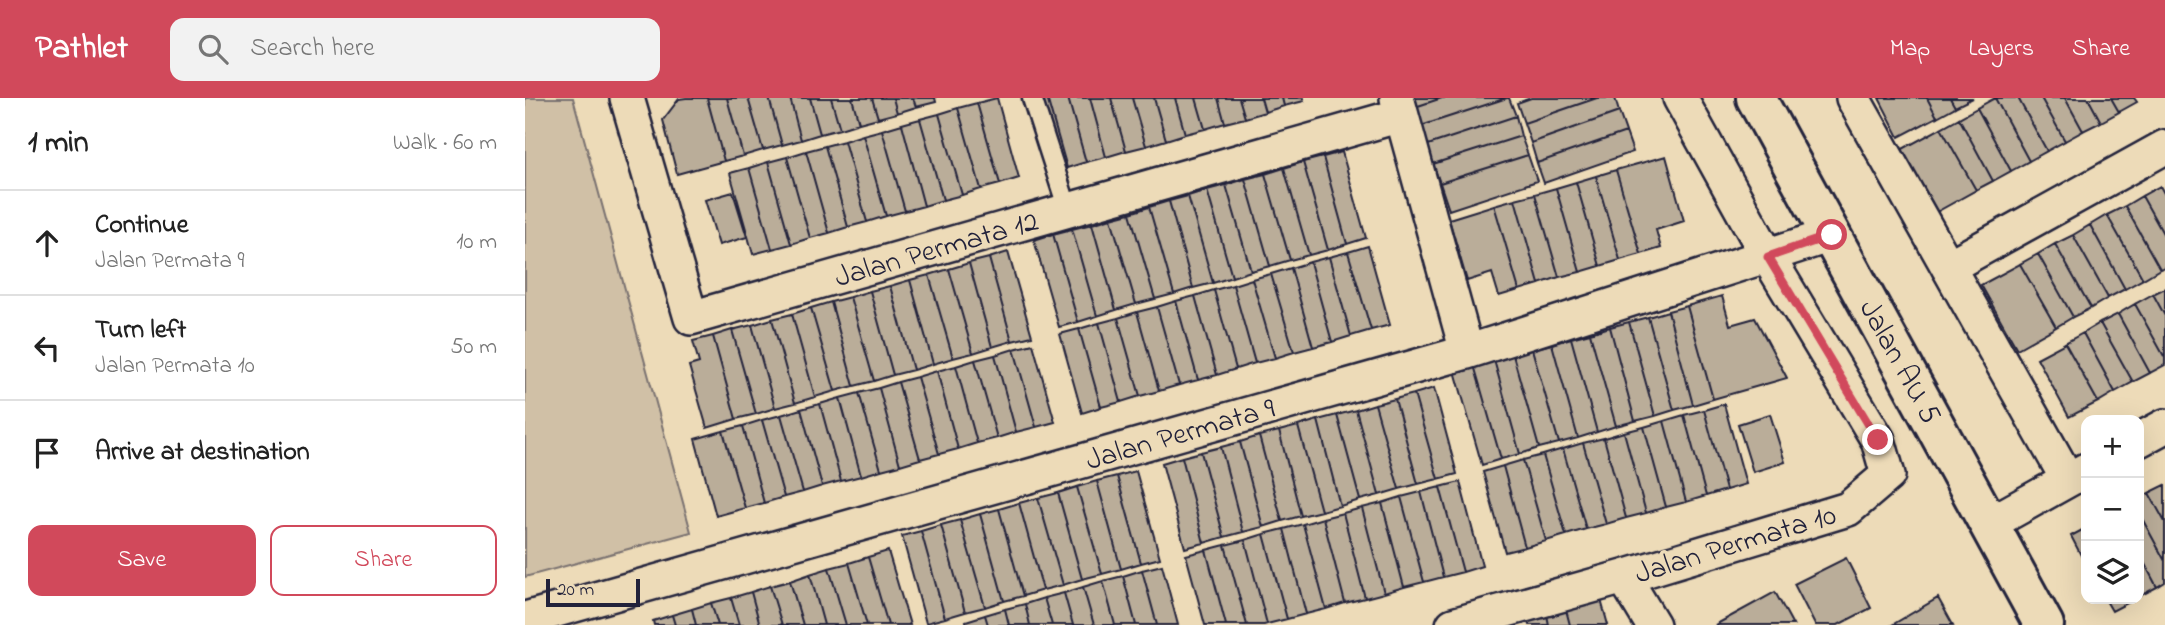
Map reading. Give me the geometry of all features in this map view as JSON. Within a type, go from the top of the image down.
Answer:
[{"type":"main road","name":"Jalan AU 5","points":[[1756,98],[2044,625]]},
{"type":"street","name":"Jalan Permata 12","points":[[627,98],[691,318],[1068,210],[1399,106]]},
{"type":"street","points":[[1681,98],[1768,257]]},
{"type":"street","points":[[1853,98],[1948,267],[2077,475],[1990,524]]},
{"type":"street","points":[[1399,106],[1467,352]]},
{"type":"street","points":[[1948,267],[2165,147]]},
{"type":"street","name":"Jalan Permata 9","points":[[525,619],[1467,352],[1832,235]]},
{"type":"street","name":"Jalan Permata 10","points":[[1453,625],[1624,577],[1848,509],[1888,475],[1878,440],[1768,257]]},
{"type":"street","points":[[2144,437],[2165,426]]},
{"type":"street","points":[[1624,577],[1653,625]]},
{"type":"lane","points":[[1032,98],[1068,210]]},
{"type":"shaded area","points":[[525,98],[573,98],[691,532],[525,577]]},
{"type":"building","points":[[707,98],[724,161],[677,174],[663,120],[679,99]]},
{"type":"building","points":[[707,98],[727,98],[743,156],[724,161]]},
{"type":"building","points":[[727,98],[748,98],[763,150],[743,156]]},
{"type":"building","points":[[748,98],[769,98],[782,145],[763,150]]},
{"type":"building","points":[[769,98],[790,98],[801,140],[782,145]]},
{"type":"building","points":[[790,98],[810,98],[820,134],[801,140]]},
{"type":"building","points":[[810,98],[831,98],[840,129],[820,134]]},
{"type":"building","points":[[831,98],[852,98],[859,123],[840,129]]},
{"type":"building","points":[[852,98],[872,98],[878,118],[859,123]]},
{"type":"building","points":[[872,98],[893,98],[897,113],[878,118]]},
{"type":"building","points":[[893,98],[913,98],[916,107],[897,113]]},
{"type":"building","points":[[913,98],[935,98],[936,102],[916,107]]},
{"type":"building","points":[[997,98],[1019,178],[1000,184],[977,103]]},
{"type":"building","points":[[1026,98],[1047,98],[1067,168],[1047,173]]},
{"type":"building","points":[[1047,98],[1068,98],[1086,162],[1067,168]]},
{"type":"building","points":[[1068,98],[1090,98],[1106,157],[1086,162]]},
{"type":"building","points":[[1090,98],[1111,98],[1126,151],[1106,157]]},
{"type":"building","points":[[1111,98],[1132,98],[1146,146],[1126,151]]},
{"type":"building","points":[[1132,98],[1154,98],[1166,140],[1146,146]]},
{"type":"building","points":[[1154,98],[1175,98],[1185,134],[1166,140]]},
{"type":"building","points":[[1175,98],[1196,98],[1205,129],[1185,134]]},
{"type":"building","points":[[1196,98],[1218,98],[1225,123],[1205,129]]},
{"type":"building","points":[[1218,98],[1239,98],[1245,118],[1225,123]]},
{"type":"building","points":[[1239,98],[1261,98],[1265,112],[1245,118]]},
{"type":"building","points":[[1261,98],[1282,98],[1284,106],[1265,112]]},
{"type":"building","points":[[1282,98],[1303,98],[1304,101],[1284,106]]},
{"type":"building","points":[[1412,98],[1442,98],[1415,107]]},
{"type":"building","points":[[1442,98],[1507,98],[1421,126],[1415,107]]},
{"type":"building","points":[[1507,98],[1516,116],[1428,145],[1421,126]]},
{"type":"building","points":[[1531,98],[1597,98],[1524,123],[1517,103]]},
{"type":"building","points":[[1597,98],[1615,98],[1619,112],[1531,143],[1524,123]]},
{"type":"building","points":[[1879,98],[1927,98],[1937,117],[1899,137]]},
{"type":"building","points":[[1927,98],[1950,98],[1955,107],[1937,117]]},
{"type":"building","points":[[1950,98],[1973,98],[1955,107]]},
{"type":"building","points":[[1995,98],[2018,98],[2047,151],[2029,161]]},
{"type":"building","points":[[1995,98],[2029,161],[2011,171],[1977,108]]},
{"type":"building","points":[[2018,98],[2041,98],[2065,141],[2047,151]]},
{"type":"building","points":[[2041,98],[2065,98],[2083,131],[2065,141]]},
{"type":"building","points":[[2065,98],[2088,98],[2101,122],[2083,131]]},
{"type":"building","points":[[2088,98],[2111,98],[2119,112],[2101,122]]},
{"type":"building","points":[[2111,98],[2134,98],[2137,102],[2119,112]]},
{"type":"building","points":[[977,103],[1000,184],[981,189],[958,108]]},
{"type":"building","points":[[958,108],[981,189],[962,195],[939,114]]},
{"type":"building","points":[[1977,108],[2011,171],[1993,181],[1959,118]]},
{"type":"building","points":[[1619,112],[1626,132],[1537,163],[1531,143]]},
{"type":"building","points":[[939,114],[962,195],[943,200],[920,119]]},
{"type":"building","points":[[1516,116],[1521,136],[1433,164],[1428,145]]},
{"type":"building","points":[[1959,118],[1993,181],[1976,190],[1941,128]]},
{"type":"building","points":[[920,119],[943,200],[924,206],[902,124]]},
{"type":"building","points":[[902,124],[924,206],[905,211],[882,130]]},
{"type":"building","points":[[1941,128],[1976,190],[1933,214],[1899,151]]},
{"type":"building","points":[[882,130],[905,211],[886,216],[863,135]]},
{"type":"building","points":[[1626,132],[1633,152],[1544,183],[1537,163]]},
{"type":"building","points":[[863,135],[886,216],[867,222],[844,141]]},
{"type":"building","points":[[1521,136],[1528,155],[1440,183],[1433,164]]},
{"type":"building","points":[[844,141],[867,222],[848,227],[825,146]]},
{"type":"building","points":[[825,146],[848,227],[829,233],[806,151]]},
{"type":"building","points":[[806,151],[829,233],[810,238],[787,157]]},
{"type":"building","points":[[1342,152],[1366,238],[1347,244],[1323,157]]},
{"type":"building","points":[[1528,155],[1537,181],[1449,210],[1440,183]]},
{"type":"building","points":[[1666,156],[1684,221],[1656,230],[1661,248],[1641,254],[1616,170]]},
{"type":"building","points":[[787,157],[810,238],[791,244],[768,162]]},
{"type":"building","points":[[1323,157],[1347,244],[1328,250],[1303,162]]},
{"type":"building","points":[[768,162],[791,244],[772,249],[749,168]]},
{"type":"building","points":[[1303,162],[1328,250],[1309,255],[1284,168]]},
{"type":"building","points":[[749,168],[772,249],[753,254],[730,173]]},
{"type":"building","points":[[1284,168],[1309,255],[1290,260],[1265,174]]},
{"type":"building","points":[[1616,170],[1641,254],[1620,260],[1596,176]]},
{"type":"building","points":[[1265,174],[1290,260],[1270,266],[1245,179]]},
{"type":"building","points":[[1596,176],[1620,260],[1600,266],[1576,182]]},
{"type":"building","points":[[1245,179],[1270,266],[1251,271],[1226,185]]},
{"type":"building","points":[[1576,182],[1600,266],[1580,272],[1556,188]]},
{"type":"building","points":[[1226,185],[1251,271],[1232,277],[1207,190]]},
{"type":"building","points":[[2160,186],[2165,195],[2165,237],[2142,196]]},
{"type":"building","points":[[1556,188],[1580,272],[1559,277],[1535,194]]},
{"type":"building","points":[[1207,190],[1232,277],[1213,283],[1188,196]]},
{"type":"building","points":[[733,192],[747,237],[719,245],[705,200]]},
{"type":"building","points":[[1535,194],[1559,277],[1539,284],[1515,199]]},
{"type":"building","points":[[1188,196],[1213,283],[1193,288],[1169,201]]},
{"type":"building","points":[[2142,196],[2165,237],[2165,267],[2160,269],[2125,206]]},
{"type":"building","points":[[1515,199],[1539,284],[1519,290],[1494,205]]},
{"type":"building","points":[[1169,201],[1193,288],[1174,294],[1149,207]]},
{"type":"building","points":[[1494,205],[1519,290],[1499,296],[1492,273],[1467,281],[1449,219]]},
{"type":"building","points":[[2125,206],[2160,269],[2143,279],[2107,215]]},
{"type":"building","points":[[1149,207],[1174,294],[1155,299],[1130,213]]},
{"type":"building","points":[[1130,213],[1155,299],[1136,304],[1111,218]]},
{"type":"building","points":[[2107,215],[2143,279],[2125,289],[2090,225]]},
{"type":"building","points":[[1111,218],[1136,304],[1116,310],[1092,224]]},
{"type":"building","points":[[1092,224],[1116,310],[1097,316],[1072,229]]},
{"type":"building","points":[[2090,225],[2125,289],[2108,298],[2073,235]]},
{"type":"building","points":[[1072,229],[1097,316],[1078,322],[1053,234]]},
{"type":"building","points":[[1053,234],[1078,322],[1059,327],[1034,240]]},
{"type":"building","points":[[2073,235],[2108,298],[2091,308],[2055,244]]},
{"type":"building","points":[[2055,244],[2091,308],[2073,317],[2038,254]]},
{"type":"building","points":[[1368,246],[1390,325],[1371,330],[1348,252]]},
{"type":"building","points":[[1008,252],[1032,336],[1012,341],[989,258]]},
{"type":"building","points":[[1348,252],[1371,330],[1351,336],[1329,257]]},
{"type":"building","points":[[2038,254],[2073,317],[2056,327],[2020,264]]},
{"type":"building","points":[[1329,257],[1351,336],[1332,342],[1310,262]]},
{"type":"building","points":[[989,258],[1012,341],[992,347],[969,263]]},
{"type":"building","points":[[1310,262],[1332,342],[1313,347],[1291,268]]},
{"type":"building","points":[[969,263],[992,347],[973,353],[949,269]]},
{"type":"building","points":[[2020,264],[2056,327],[2017,349],[1981,285]]},
{"type":"building","points":[[1291,268],[1313,347],[1294,352],[1271,274]]},
{"type":"building","points":[[949,269],[973,353],[953,358],[929,275]]},
{"type":"building","points":[[1271,274],[1294,352],[1275,358],[1252,279]]},
{"type":"building","points":[[929,275],[953,358],[933,364],[910,280]]},
{"type":"building","points":[[1252,279],[1275,358],[1255,363],[1233,285]]},
{"type":"building","points":[[910,280],[933,364],[913,370],[890,286]]},
{"type":"building","points":[[1233,285],[1255,363],[1236,369],[1214,290]]},
{"type":"building","points":[[890,286],[913,370],[893,375],[870,291]]},
{"type":"building","points":[[2165,288],[2165,316],[2153,294]]},
{"type":"building","points":[[1214,290],[1236,369],[1217,375],[1195,296]]},
{"type":"building","points":[[870,291],[893,375],[874,381],[850,297]]},
{"type":"building","points":[[2153,294],[2165,316],[2165,358],[2135,304]]},
{"type":"building","points":[[1195,296],[1217,375],[1198,380],[1176,301]]},
{"type":"building","points":[[1722,296],[1730,325],[1755,318],[1787,378],[1713,399],[1687,306]]},
{"type":"building","points":[[850,297],[874,381],[854,386],[831,302]]},
{"type":"building","points":[[1176,301],[1198,380],[1179,385],[1157,307]]},
{"type":"building","points":[[831,302],[854,386],[835,391],[811,308]]},
{"type":"building","points":[[2135,304],[2165,358],[2165,365],[2150,373],[2118,314]]},
{"type":"building","points":[[1687,306],[1713,399],[1693,405],[1668,311]]},
{"type":"building","points":[[1157,307],[1179,385],[1159,391],[1137,312]]},
{"type":"building","points":[[811,308],[835,391],[815,397],[792,314]]},
{"type":"building","points":[[1668,311],[1693,405],[1674,410],[1648,317]]},
{"type":"building","points":[[1137,312],[1159,391],[1140,396],[1118,318]]},
{"type":"building","points":[[792,314],[815,397],[795,403],[772,319]]},
{"type":"building","points":[[2118,314],[2150,373],[2133,382],[2100,323]]},
{"type":"building","points":[[1648,317],[1674,410],[1655,416],[1629,322]]},
{"type":"building","points":[[1118,318],[1140,396],[1121,402],[1099,323]]},
{"type":"building","points":[[772,319],[795,403],[775,408],[752,325]]},
{"type":"building","points":[[1629,322],[1655,416],[1635,421],[1610,327]]},
{"type":"building","points":[[1099,323],[1121,402],[1101,407],[1079,329]]},
{"type":"building","points":[[2100,323],[2133,382],[2115,392],[2083,333]]},
{"type":"building","points":[[752,325],[775,408],[756,414],[732,330]]},
{"type":"building","points":[[1610,327],[1635,421],[1616,426],[1590,333]]},
{"type":"building","points":[[1079,329],[1101,407],[1082,413],[1060,334]]},
{"type":"building","points":[[732,330],[756,414],[736,419],[713,336]]},
{"type":"building","points":[[1590,333],[1616,426],[1597,432],[1571,338]]},
{"type":"building","points":[[2083,333],[2115,392],[2098,402],[2065,343]]},
{"type":"building","points":[[713,336],[736,419],[707,428],[689,366],[699,363],[693,341]]},
{"type":"building","points":[[1571,338],[1597,432],[1578,438],[1552,344]]},
{"type":"building","points":[[2065,343],[2098,402],[2069,417],[2037,358]]},
{"type":"building","points":[[1033,344],[1055,422],[1036,427],[1014,349]]},
{"type":"building","points":[[1552,344],[1578,438],[1559,443],[1532,349]]},
{"type":"building","points":[[1014,349],[1036,427],[1016,432],[995,355]]},
{"type":"building","points":[[1532,349],[1559,443],[1539,448],[1513,355]]},
{"type":"building","points":[[995,355],[1016,432],[997,438],[975,360]]},
{"type":"building","points":[[1513,355],[1539,448],[1520,454],[1494,360]]},
{"type":"building","points":[[975,360],[997,438],[977,443],[956,366]]},
{"type":"building","points":[[1494,360],[1520,454],[1501,459],[1474,365]]},
{"type":"building","points":[[1474,365],[1501,459],[1482,465],[1455,371]]},
{"type":"building","points":[[956,366],[977,443],[958,449],[937,371]]},
{"type":"building","points":[[937,371],[958,449],[939,454],[917,377]]},
{"type":"building","points":[[917,377],[939,454],[920,459],[898,382]]},
{"type":"building","points":[[898,382],[920,459],[900,465],[879,388]]},
{"type":"building","points":[[879,388],[900,465],[881,470],[859,393]]},
{"type":"building","points":[[1434,388],[1457,474],[1438,479],[1414,394]]},
{"type":"building","points":[[859,393],[881,470],[861,476],[840,398]]},
{"type":"building","points":[[1414,394],[1438,479],[1418,484],[1395,399]]},
{"type":"building","points":[[840,398],[861,476],[841,481],[820,404]]},
{"type":"building","points":[[1395,399],[1418,484],[1399,489],[1375,404]]},
{"type":"building","points":[[820,404],[841,481],[822,486],[801,409]]},
{"type":"building","points":[[1375,404],[1399,489],[1379,495],[1356,410]]},
{"type":"building","points":[[1724,404],[1746,484],[1726,490],[1704,410]]},
{"type":"building","points":[[801,409],[822,486],[803,492],[781,415]]},
{"type":"building","points":[[1356,410],[1379,495],[1360,500],[1337,415]]},
{"type":"building","points":[[1704,410],[1726,490],[1706,496],[1684,415]]},
{"type":"building","points":[[1770,414],[1785,462],[1753,472],[1738,424]]},
{"type":"building","points":[[781,415],[803,492],[784,497],[762,420]]},
{"type":"building","points":[[1337,415],[1360,500],[1340,506],[1318,420]]},
{"type":"building","points":[[1684,415],[1706,496],[1686,502],[1664,421]]},
{"type":"building","points":[[762,420],[784,497],[764,503],[743,426]]},
{"type":"building","points":[[1318,420],[1340,506],[1321,511],[1298,426]]},
{"type":"building","points":[[1664,421],[1686,502],[1666,507],[1644,427]]},
{"type":"building","points":[[743,426],[764,503],[745,508],[723,431]]},
{"type":"building","points":[[1298,426],[1321,511],[1301,516],[1279,431]]},
{"type":"building","points":[[1644,427],[1666,507],[1646,513],[1624,432]]},
{"type":"building","points":[[723,431],[745,508],[716,516],[695,439]]},
{"type":"building","points":[[1279,431],[1301,516],[1282,521],[1259,436]]},
{"type":"building","points":[[1624,432],[1646,513],[1626,518],[1604,438]]},
{"type":"building","points":[[1259,436],[1282,521],[1263,527],[1240,442]]},
{"type":"building","points":[[1604,438],[1626,518],[1606,524],[1583,443]]},
{"type":"building","points":[[1240,442],[1263,527],[1243,532],[1221,447]]},
{"type":"building","points":[[1583,443],[1606,524],[1586,529],[1563,449]]},
{"type":"building","points":[[1221,447],[1243,532],[1224,537],[1201,452]]},
{"type":"building","points":[[1563,449],[1586,529],[1566,535],[1543,455]]},
{"type":"building","points":[[1201,452],[1224,537],[1204,543],[1182,457]]},
{"type":"building","points":[[1543,455],[1566,535],[1546,541],[1523,460]]},
{"type":"building","points":[[1182,457],[1204,543],[1185,548],[1162,463]]},
{"type":"building","points":[[1523,460],[1546,541],[1525,547],[1503,466]]},
{"type":"building","points":[[1503,466],[1525,547],[1505,552],[1483,472]]},
{"type":"building","points":[[1136,471],[1160,558],[1141,563],[1117,476]]},
{"type":"building","points":[[1117,476],[1141,563],[1121,569],[1097,481]]},
{"type":"building","points":[[1097,481],[1121,569],[1102,574],[1077,487]]},
{"type":"building","points":[[1460,482],[1482,566],[1463,572],[1440,487]]},
{"type":"building","points":[[2165,485],[2165,522],[2149,493]]},
{"type":"building","points":[[1077,487],[1102,574],[1082,579],[1058,493]]},
{"type":"building","points":[[1440,487],[1463,572],[1443,577],[1421,492]]},
{"type":"building","points":[[1421,492],[1443,577],[1424,582],[1401,497]]},
{"type":"building","points":[[1058,493],[1082,579],[1063,585],[1038,498]]},
{"type":"building","points":[[2149,493],[2165,522],[2165,561],[2144,522],[2144,496]]},
{"type":"building","points":[[1401,497],[1424,582],[1404,587],[1382,503]]},
{"type":"building","points":[[1038,498],[1063,585],[1043,590],[1019,503]]},
{"type":"building","points":[[1019,503],[1043,590],[1023,596],[999,509]]},
{"type":"building","points":[[1382,503],[1404,587],[1384,593],[1362,508]]},
{"type":"building","points":[[1362,508],[1384,593],[1365,598],[1343,513]]},
{"type":"building","points":[[999,509],[1023,596],[1004,601],[980,514]]},
{"type":"building","points":[[1343,513],[1365,598],[1345,603],[1323,518]]},
{"type":"building","points":[[980,514],[1004,601],[985,607],[960,520]]},
{"type":"building","points":[[1323,518],[1345,603],[1326,609],[1303,524]]},
{"type":"building","points":[[960,520],[985,607],[965,612],[941,525]]},
{"type":"building","points":[[2144,522],[2165,561],[2165,582],[2157,587],[2144,562]]},
{"type":"building","points":[[1303,524],[1326,609],[1306,614],[1284,529]]},
{"type":"building","points":[[941,525],[965,612],[945,618],[921,531]]},
{"type":"building","points":[[1284,529],[1306,614],[1287,619],[1264,534]]},
{"type":"building","points":[[921,531],[945,618],[926,623],[902,536]]},
{"type":"building","points":[[2081,531],[2081,555],[2071,536]]},
{"type":"building","points":[[1264,534],[1287,619],[1267,624],[1245,540]]},
{"type":"building","points":[[1245,540],[1267,624],[1264,625],[1247,625],[1225,545]]},
{"type":"building","points":[[1225,545],[1247,625],[1226,625],[1206,550]]},
{"type":"building","points":[[1206,550],[1226,625],[1205,625],[1186,555]]},
{"type":"building","points":[[888,551],[910,625],[888,625],[868,557]]},
{"type":"building","points":[[868,557],[888,625],[867,625],[849,563]]},
{"type":"building","points":[[1846,558],[1871,608],[1838,625],[1815,625],[1794,584]]},
{"type":"building","points":[[2144,562],[2157,587],[2144,594]]},
{"type":"building","points":[[849,563],[867,625],[846,625],[829,568]]},
{"type":"building","points":[[1162,565],[1178,625],[1157,625],[1142,570]]},
{"type":"building","points":[[829,568],[846,625],[824,625],[810,574]]},
{"type":"building","points":[[1142,570],[1157,625],[1136,625],[1123,576]]},
{"type":"building","points":[[810,574],[824,625],[803,625],[790,581]]},
{"type":"building","points":[[1123,576],[1136,625],[1115,625],[1103,581]]},
{"type":"building","points":[[790,581],[803,625],[782,625],[770,586]]},
{"type":"building","points":[[1103,581],[1115,625],[1094,625],[1083,587]]},
{"type":"building","points":[[770,586],[782,625],[760,625],[751,592]]},
{"type":"building","points":[[1083,587],[1094,625],[1073,625],[1064,593]]},
{"type":"building","points":[[751,592],[760,625],[739,625],[731,598]]},
{"type":"building","points":[[1775,592],[1793,625],[1715,625]]},
{"type":"building","points":[[1064,593],[1073,625],[1052,625],[1044,598]]},
{"type":"building","points":[[731,598],[739,625],[718,625],[711,603]]},
{"type":"building","points":[[1044,598],[1052,625],[1030,625],[1025,604]]},
{"type":"building","points":[[1938,598],[1953,625],[1892,625]]},
{"type":"building","points":[[1601,600],[1608,625],[1570,625],[1566,610]]},
{"type":"building","points":[[711,603],[718,625],[696,625],[692,609]]},
{"type":"building","points":[[1025,604],[1030,625],[1009,625],[1005,609]]},
{"type":"building","points":[[2108,604],[2125,604],[2112,611]]},
{"type":"building","points":[[692,609],[696,625],[675,625],[672,615]]},
{"type":"building","points":[[1005,609],[1009,625],[988,625],[985,615]]},
{"type":"building","points":[[1566,610],[1570,625],[1549,625],[1547,615]]},
{"type":"building","points":[[672,615],[675,625],[654,625],[653,621]]},
{"type":"building","points":[[985,615],[988,625],[967,625],[966,621]]},
{"type":"building","points":[[1547,615],[1549,625],[1529,625],[1527,620]]},
{"type":"route","points":[[1832,235],[1768,257],[1878,440]]}]
